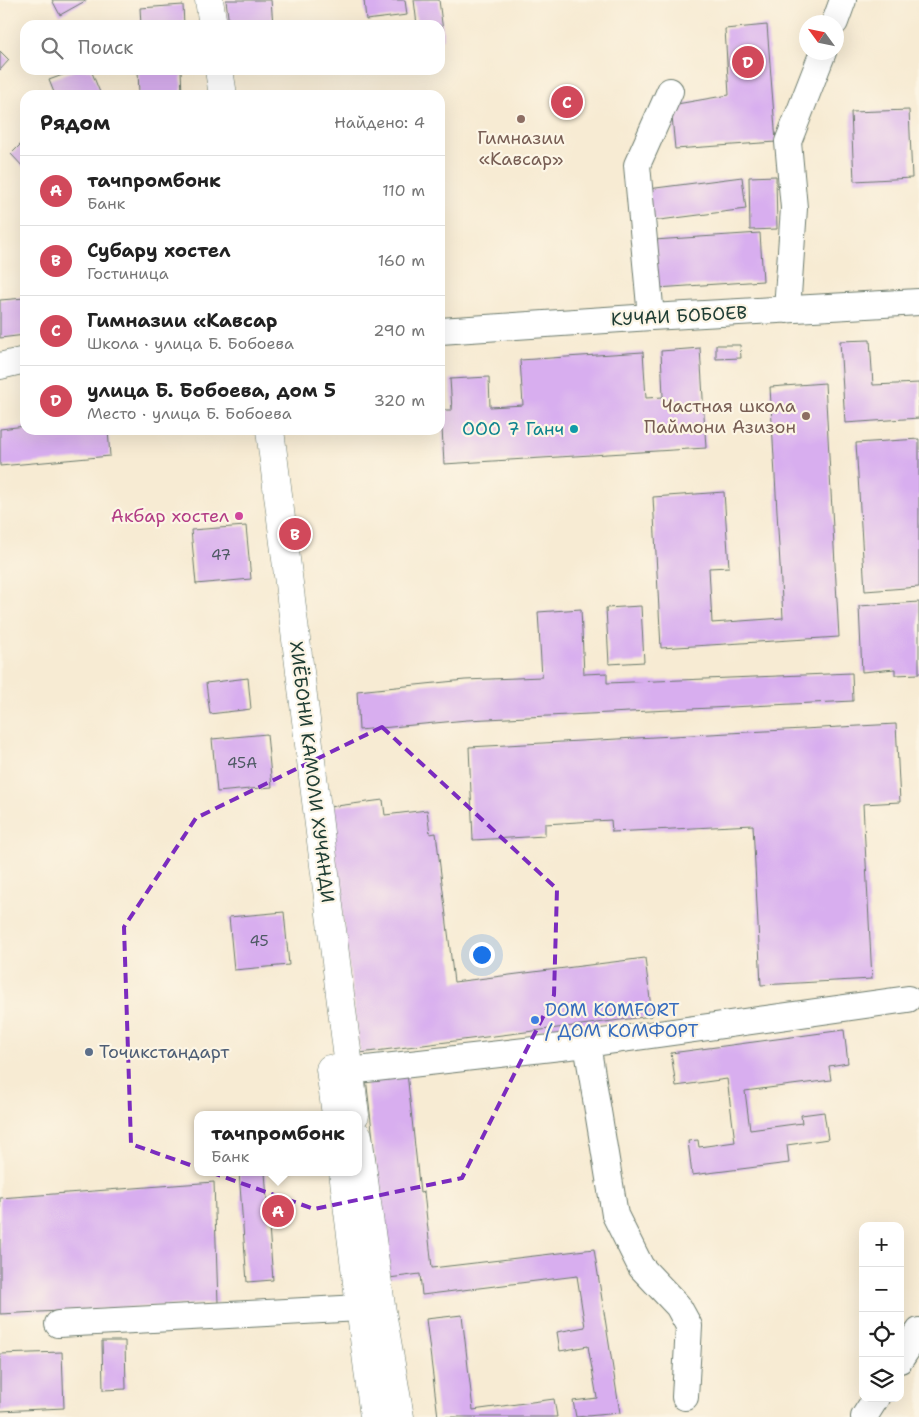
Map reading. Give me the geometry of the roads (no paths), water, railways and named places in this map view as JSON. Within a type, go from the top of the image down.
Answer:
[{"type":"main road","points":[[191,0],[194,20]]},
{"type":"main road","points":[[209,0],[212,20]]},
{"type":"main road","points":[[202,75],[204,90]]},
{"type":"main road","points":[[220,75],[222,90]]},
{"type":"main road","points":[[252,435],[336,1111]]},
{"type":"main road","name":"ХИЁБОНИ КАМОЛИ ХУЧАНДИ","points":[[271,435],[354,1111]]},
{"type":"main road","points":[[344,1176],[370,1307],[400,1417]]},
{"type":"main road","points":[[361,1176],[370,1307],[374,1417]]},
{"type":"street","points":[[838,15],[843,0]]},
{"type":"street","points":[[787,310],[794,208],[788,142],[820,60]]},
{"type":"street","points":[[651,317],[637,166],[670,90]]},
{"type":"street","name":"КУЧАИ БОБОЕВ","points":[[445,332],[651,317],[919,302]]},
{"type":"street","points":[[0,366],[20,361]]},
{"type":"street","points":[[349,1070],[587,1044],[908,999]]},
{"type":"street","points":[[587,1044],[615,1216],[641,1267],[678,1306],[688,1326],[685,1398]]},
{"type":"street","points":[[58,1324],[370,1307]]},
{"type":"street","points":[[902,1357],[919,1331]]},
{"type":"street","points":[[864,1417],[873,1402]]},
{"type":"place","name":"улица Б. Бобоева, дом 5","points":[[748,62]]},
{"type":"place","name":"Гимназии «Кавсар","points":[[567,102]]},
{"type":"place","name":"Гимназии «Кавсар»","points":[[521,119]]},
{"type":"place","name":"Частная школа Паймони Азизон","points":[[806,416]]},
{"type":"place","name":"ООО 7 Ганч","points":[[574,429]]},
{"type":"place","name":"Акбар хостел","points":[[239,516]]},
{"type":"place","name":"Субару хостел","points":[[295,534]]},
{"type":"place","name":"DOM KOMFORT / ДОМ КОМФОРТ","points":[[535,1020]]},
{"type":"place","name":"Точикстандарт","points":[[89,1052]]},
{"type":"place","name":"тачпромбонк","points":[[278,1211]]}]
